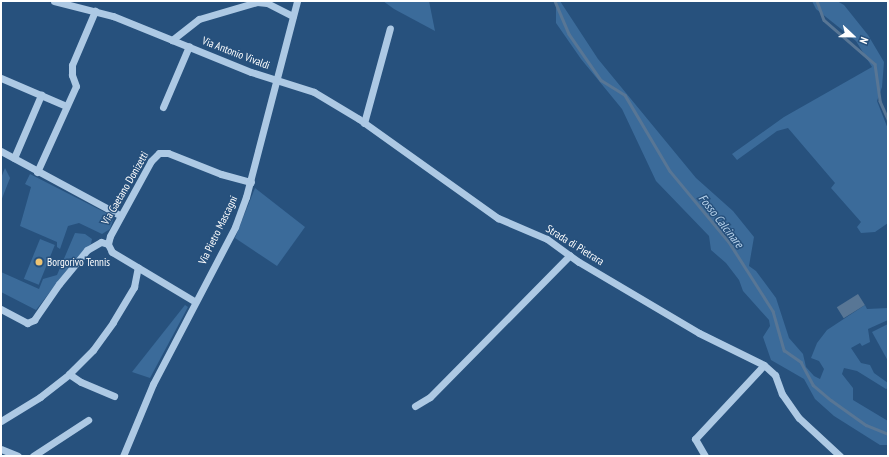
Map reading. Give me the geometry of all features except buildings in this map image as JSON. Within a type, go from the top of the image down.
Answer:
[{"type":"street","name":"Via Antonio Vivaldi","points":[[54,1],[78,4],[276,79]]},
{"type":"street","name":"Via Pietro Mascagni","points":[[123,456],[153,384],[194,301],[234,227],[251,182],[297,1]]},
{"type":"street","name":"Via Antonio Vivaldi","points":[[172,40],[199,19],[257,2],[267,3],[293,16]]},
{"type":"street","points":[[37,172],[76,86],[72,75],[72,66],[95,11]]},
{"type":"street","points":[[364,123],[390,28]]},
{"type":"street","name":"Via Antonio Vivaldi","points":[[163,107],[189,46]]},
{"type":"street","points":[[1,78],[66,106]]},
{"type":"street","name":"Strada di Pietrara","points":[[276,79],[314,92],[364,123],[498,218],[547,239],[570,255],[699,333],[764,365],[775,375],[782,394],[799,418],[840,456]]},
{"type":"street","points":[[14,158],[41,95]]},
{"type":"street","points":[[1,151],[37,172],[121,216]]},
{"type":"street","name":"Via Gaetano Donizetti","points":[[108,244],[121,216],[151,161],[159,153],[168,153],[221,174],[251,182]]},
{"type":"street","points":[[1,309],[27,323],[34,320],[59,284],[87,250],[100,242],[108,244],[112,252],[194,301]]},
{"type":"street","points":[[415,406],[430,397],[570,255]]},
{"type":"street","points":[[1,421],[40,397],[69,374],[93,350],[113,322],[134,287],[138,267]]},
{"type":"street","points":[[705,456],[695,439],[764,365]]},
{"type":"street","points":[[69,374],[114,396]]},
{"type":"street","points":[[33,456],[88,420]]},
{"type":"street","points":[[1,449],[18,456]]},
{"type":"shaded area","points":[[383,1],[429,1],[435,31],[394,9]]},
{"type":"shaded area","points":[[556,1],[560,1],[598,59],[696,178],[733,211],[754,237],[749,266],[756,271],[776,298],[789,338],[803,354],[806,367],[814,376],[820,379],[824,369],[819,361],[811,358],[817,343],[827,330],[865,305],[867,309],[888,308],[888,320],[868,329],[870,342],[862,346],[860,343],[851,348],[861,363],[870,365],[874,373],[888,383],[888,388],[886,389],[857,371],[844,368],[842,374],[853,388],[853,400],[888,421],[888,445],[880,445],[834,416],[815,399],[804,379],[771,360],[763,337],[770,326],[769,320],[743,291],[739,280],[726,263],[711,250],[709,236],[656,181],[622,109],[581,59],[556,23]]},
{"type":"shaded area","points":[[812,1],[837,1],[844,5],[868,35],[884,62],[882,87],[877,101],[888,129],[888,223],[875,232],[861,233],[857,227],[861,222],[831,188],[835,183],[788,128],[777,131],[737,160],[732,154],[784,117],[872,67],[856,41],[816,9]]},
{"type":"shaded area","points":[[5,168],[10,178],[1,201],[1,178]]},
{"type":"shaded area","points":[[30,174],[114,217],[110,229],[102,234],[79,223],[68,226],[60,249],[57,247],[57,242],[20,226],[31,187],[25,184]]},
{"type":"shaded area","points":[[255,188],[305,227],[277,266],[235,238]]},
{"type":"shaded area","points":[[75,233],[85,234],[92,239],[91,244],[70,266],[36,310],[1,292],[1,272],[39,289],[43,279],[57,275]]},
{"type":"shaded area","name":"Borgorivo Tennis","points":[[40,239],[55,245],[39,285],[24,279]]},
{"type":"shaded area","points":[[858,294],[865,305],[844,318],[837,307]]},
{"type":"shaded area","points":[[185,305],[188,307],[150,378],[132,372]]},
{"type":"shaded area","points":[[888,324],[888,361],[872,332]]},
{"type":"waterway","name":"Fosso Calcinare","points":[[555,1],[569,34],[601,80],[625,95],[670,171],[729,242],[773,311],[784,350],[801,362],[813,385],[831,400],[866,425],[888,434]]},
{"type":"waterway","points":[[817,1],[824,20],[875,64],[880,101],[888,119]]},
{"type":"place","name":"Borgorivo Tennis","points":[[39,262]]}]
